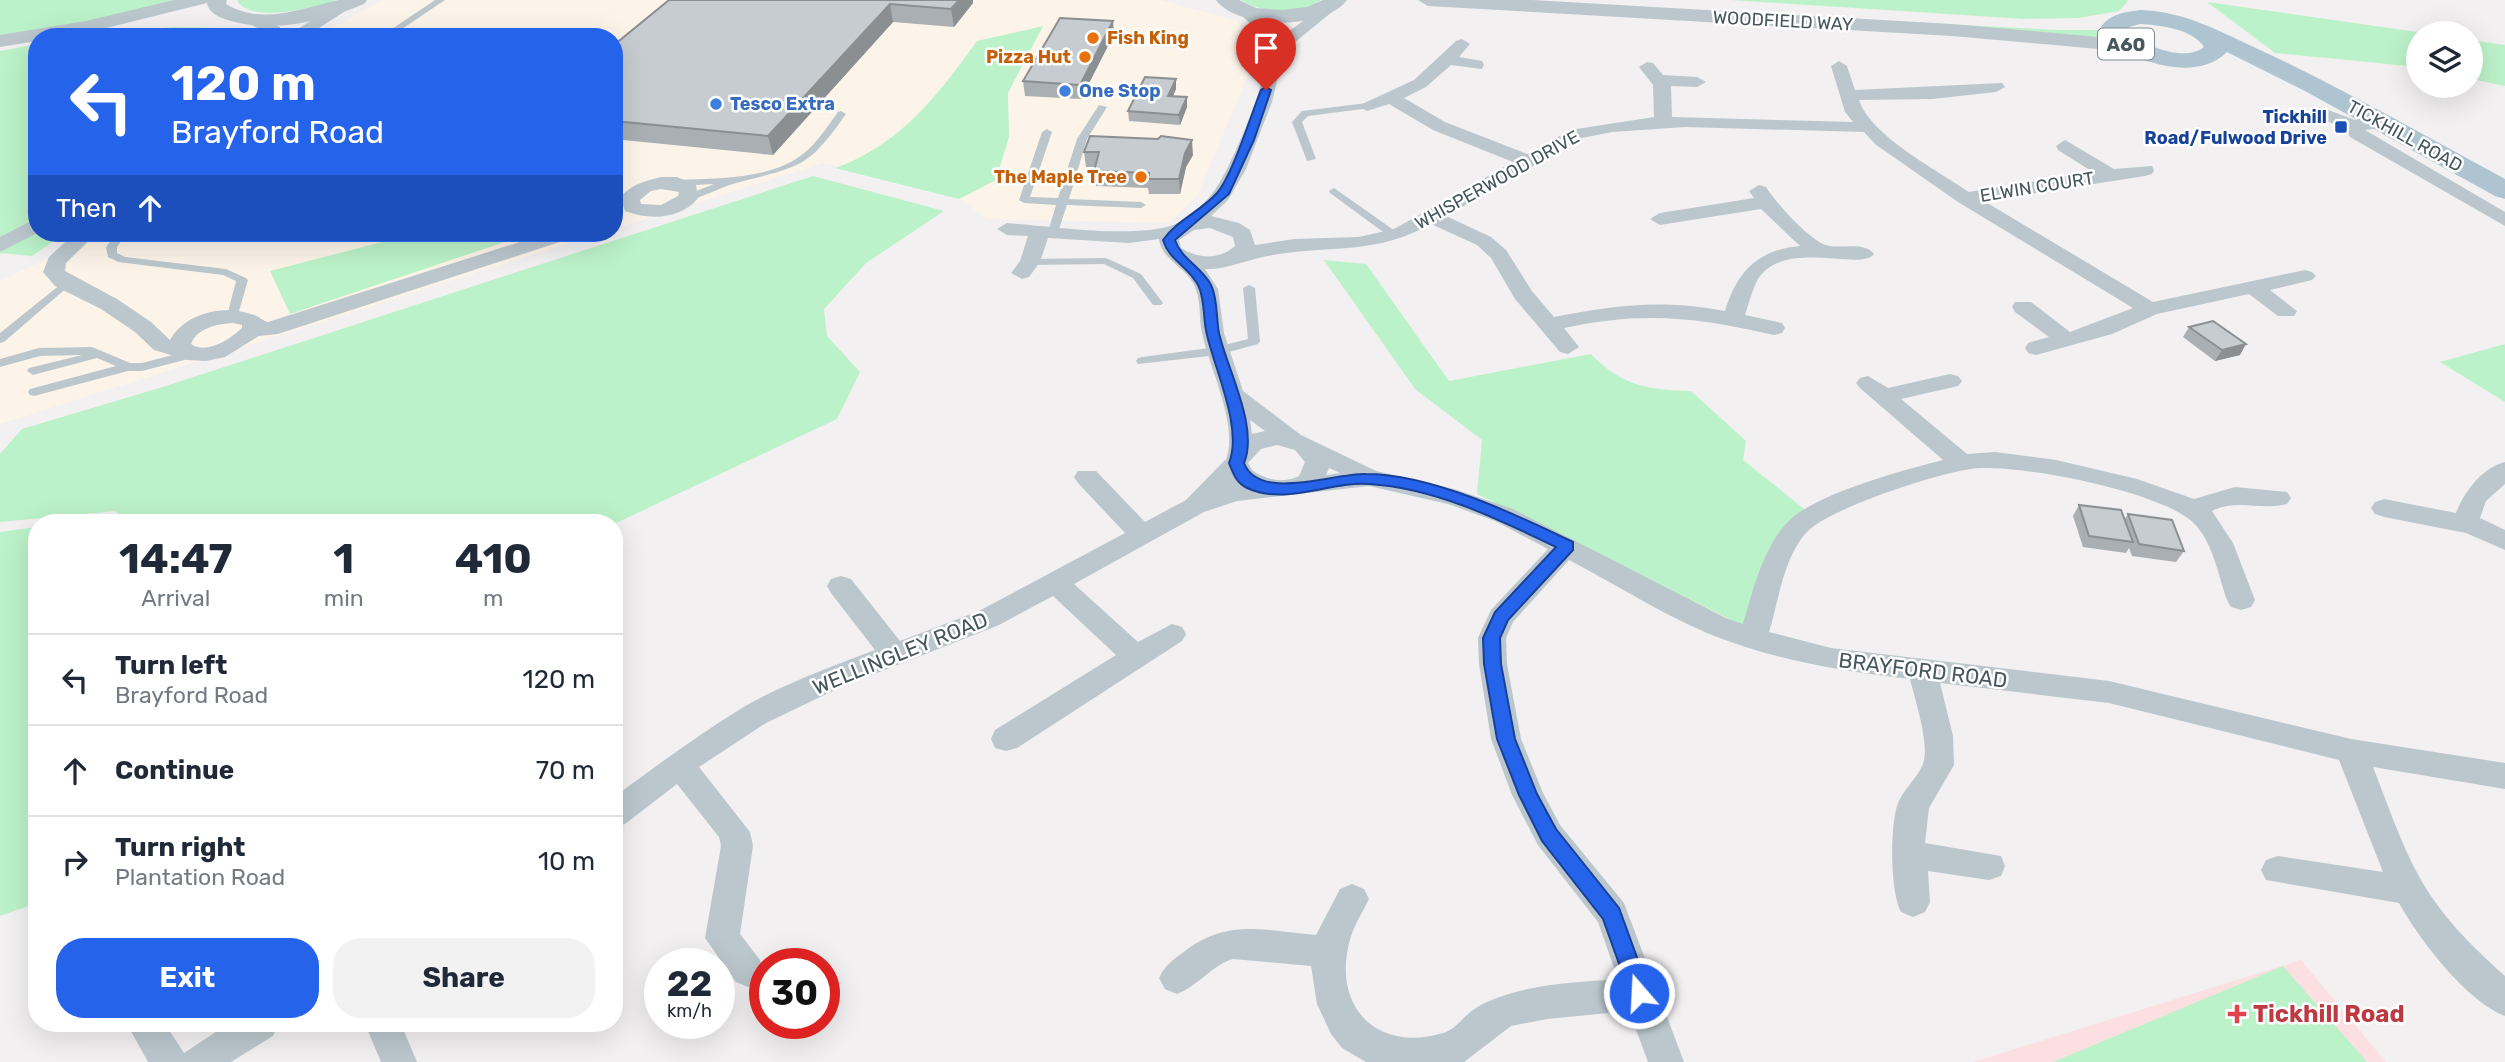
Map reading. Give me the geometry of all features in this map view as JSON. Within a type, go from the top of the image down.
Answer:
[{"type":"main road","points":[[2125,20],[2146,9],[2148,0]]},
{"type":"main road","points":[[2160,0],[2199,39]]},
{"type":"main road","name":"A60","points":[[2157,19],[2199,39],[2173,58],[2138,50],[2114,35],[2113,27],[2125,20],[2157,19]]},
{"type":"main road","name":"TICKHILL ROAD","points":[[2199,39],[2256,66],[2306,82],[2369,125],[2505,190]]},
{"type":"street","points":[[86,27],[199,0]]},
{"type":"street","points":[[217,0],[216,6],[269,28]]},
{"type":"street","points":[[1209,0],[1293,15],[1337,2]]},
{"type":"street","name":"WOODFIELD WAY","points":[[1428,0],[1965,31],[2098,43],[2138,50]]},
{"type":"street","name":"WOODFIELD WAY","points":[[1624,0],[1972,22],[2088,25],[2125,20]]},
{"type":"street","points":[[80,28],[178,18],[282,19],[353,2]]},
{"type":"street","points":[[308,28],[353,2]]},
{"type":"street","points":[[1178,242],[1223,194],[1256,119],[1276,49],[1337,2]]},
{"type":"street","points":[[1234,5],[1266,29],[1276,49]]},
{"type":"street","points":[[0,41],[28,36]]},
{"type":"street","points":[[1367,106],[1427,81],[1462,44]]},
{"type":"street","points":[[1447,59],[1476,65]]},
{"type":"street","points":[[1839,66],[1854,112],[1881,140],[1965,198],[2150,309]]},
{"type":"street","points":[[1663,120],[1653,74],[1697,82]]},
{"type":"street","points":[[1848,95],[1932,94],[1996,87]]},
{"type":"street","points":[[1391,98],[1439,125],[1527,161]]},
{"type":"street","points":[[2320,112],[2369,125]]},
{"type":"street","name":"WHISPERWOOD DRIVE","points":[[1294,245],[1210,222],[1178,242],[1207,263],[1294,245],[1359,243],[1394,235],[1432,217],[1576,134],[1621,124],[1663,120],[1799,128],[1868,127]]},
{"type":"street","points":[[2369,125],[2356,133],[2505,220]]},
{"type":"street","name":"ELWIN COURT","points":[[2065,146],[2110,175]]},
{"type":"street","name":"ELWIN COURT","points":[[1965,198],[2144,170]]},
{"type":"street","points":[[623,205],[636,191],[650,185],[683,190],[673,208],[623,218]]},
{"type":"street","points":[[1207,289],[1234,256],[1245,247],[1223,206],[1223,194]]},
{"type":"street","points":[[1660,219],[1762,196],[1816,250]]},
{"type":"street","points":[[630,199],[632,207],[656,212]]},
{"type":"street","points":[[1432,217],[1484,241],[1499,254],[1523,294],[1568,347]]},
{"type":"street","points":[[0,246],[28,229]]},
{"type":"street","points":[[1007,229],[1178,242]]},
{"type":"street","points":[[1026,268],[1046,232]]},
{"type":"street","points":[[77,242],[55,261],[54,272],[66,284],[109,304],[143,327],[162,345],[187,352],[224,350],[246,339],[253,330],[270,329],[540,242]]},
{"type":"street","points":[[1178,242],[1207,289],[1218,351],[1239,423],[1238,459],[1241,475],[1251,484],[1288,489],[1312,478],[1317,471],[1318,461],[1300,443],[1257,440],[1242,450],[1238,459]]},
{"type":"street","points":[[1733,319],[1747,281],[1757,268],[1769,261],[1816,250],[1864,254]]},
{"type":"street","points":[[2036,348],[2104,329],[2150,309],[2305,276]]},
{"type":"street","points":[[2251,286],[2286,310]]},
{"type":"street","points":[[2023,307],[2067,340]]},
{"type":"street","points":[[1551,324],[1638,310],[1733,319],[1773,328]]},
{"type":"street","points":[[143,327],[166,330],[233,316],[250,320],[253,330]]},
{"type":"street","points":[[187,352],[178,346],[184,334],[205,321]]},
{"type":"street","points":[[1951,381],[1876,390],[1962,463]]},
{"type":"street","name":"BRAYFORD ROAD","points":[[1232,394],[1300,443],[1369,478],[1454,497],[1504,515],[1716,625],[1753,638],[1831,659],[2109,692],[2351,751],[2505,776]]},
{"type":"street","name":"WELLINGLEY ROAD","points":[[1195,506],[1238,459]]},
{"type":"street","points":[[1753,638],[1782,551],[1789,536],[1803,522],[1828,507],[1962,463],[1979,460],[2010,462],[2084,475],[2170,499],[2195,510],[2215,535],[2241,600]]},
{"type":"street","points":[[2465,523],[2475,497],[2505,470]]},
{"type":"street","points":[[1087,477],[1142,536]]},
{"type":"street","name":"BRAYFORD ROAD","points":[[1288,489],[1369,478]]},
{"type":"street","name":"WELLINGLEY ROAD","points":[[623,808],[679,765],[755,715],[829,680],[989,618],[1195,506],[1235,493],[1288,489]]},
{"type":"street","points":[[2195,510],[2209,499],[2224,495],[2278,498]]},
{"type":"street","points":[[2384,508],[2465,523],[2486,529],[2505,541]]},
{"type":"street","points":[[1567,546],[1501,617],[1492,638],[1493,664],[1506,739],[1528,795],[1549,835],[1612,914],[1666,1062]]},
{"type":"street","points":[[1056,583],[1136,657]]},
{"type":"street","points":[[841,586],[895,655]]},
{"type":"street","points":[[1006,739],[1172,634]]},
{"type":"street","points":[[1913,902],[1910,855],[1913,806],[1939,765],[1938,736],[1922,669]]},
{"type":"street","points":[[2351,751],[2409,890],[2428,920],[2463,960],[2505,999]]},
{"type":"street","points":[[679,765],[733,832],[737,846],[722,938],[748,971]]},
{"type":"street","points":[[1910,855],[1989,866]]},
{"type":"street","points":[[2278,870],[2409,890]]},
{"type":"street","points":[[1352,899],[1338,920],[1329,952],[1329,984],[1335,1006],[1369,1052],[1385,1061],[1437,1057],[1457,1046],[1496,1015],[1522,1007],[1639,993]]},
{"type":"street","points":[[1177,978],[1214,949],[1233,943],[1329,952]]},
{"type":"street","points":[[150,1032],[169,1062]]},
{"type":"street","points":[[198,1062],[247,1032]]},
{"type":"street","points":[[386,1032],[399,1062]]},
{"type":"lane","points":[[398,28],[442,0]]},
{"type":"lane","points":[[1311,159],[1297,122],[1305,113],[1367,106]]},
{"type":"lane","points":[[1046,232],[1062,202],[1082,139],[1102,107]]},
{"type":"lane","points":[[683,190],[786,167],[809,157],[841,114]]},
{"type":"lane","points":[[1047,132],[1024,200],[1141,205]]},
{"type":"lane","points":[[683,190],[734,180]]},
{"type":"lane","points":[[1334,191],[1394,235]]},
{"type":"lane","points":[[115,242],[111,247],[112,255],[121,260],[226,272],[242,280],[233,316]]},
{"type":"lane","points":[[1026,268],[1106,261],[1137,276],[1157,303]]},
{"type":"lane","points":[[0,339],[66,284]]},
{"type":"lane","points":[[1142,361],[1218,351],[1254,341],[1249,288]]},
{"type":"lane","points":[[1,325],[17,325]]},
{"type":"lane","points":[[0,363],[55,350],[92,351],[128,367]]},
{"type":"lane","points":[[34,392],[187,352]]},
{"type":"lane","points":[[33,371],[100,354]]},
{"type":"shaded area","points":[[384,0],[1160,0],[1238,21],[1258,51],[1197,196],[1169,223],[988,219],[959,199],[823,163],[623,226],[623,28],[331,28]]},
{"type":"shaded area","points":[[82,242],[573,242],[0,424],[0,281]]},
{"type":"shaded area","name":"Tickhill Road","points":[[2301,960],[2386,1062],[1973,1062]]},
{"type":"green space","points":[[0,0],[182,0],[95,21],[53,28],[28,28],[28,32],[0,37]]},
{"type":"green space","points":[[237,0],[336,0],[299,10],[268,13],[244,7]]},
{"type":"green space","points":[[1241,0],[1321,0],[1303,8],[1281,11],[1260,8]]},
{"type":"green space","points":[[1503,0],[2056,30],[2098,30],[2106,40]]},
{"type":"green space","points":[[1731,0],[2128,1],[2119,11],[2078,18],[2025,19]]},
{"type":"green space","points":[[2207,2],[2406,30],[2406,66],[2275,53]]},
{"type":"green space","points":[[1043,26],[1008,93],[1009,137],[996,180],[959,199],[835,168],[879,146],[916,116],[948,80],[977,41]]},
{"type":"green space","points":[[2483,42],[2505,45],[2505,86],[2483,81]]},
{"type":"green space","points":[[28,46],[28,242],[53,242],[32,256],[0,253],[0,51]]},
{"type":"green space","points":[[813,176],[944,211],[866,263],[824,309],[827,336],[860,372],[837,419],[623,520],[623,514],[118,514],[115,511],[28,514],[28,519],[0,522],[0,454],[22,429],[166,386],[610,242],[623,242],[623,238]]},
{"type":"green space","points":[[382,242],[505,242],[290,314],[270,271]]},
{"type":"green space","points":[[1324,260],[1366,264],[1449,381],[1591,354],[1625,380],[1649,387],[1691,391],[1746,441],[1743,460],[1808,512],[1748,628],[1477,494],[1482,440],[1415,389]]},
{"type":"green space","points":[[2505,344],[2505,402],[2440,362]]},
{"type":"green space","points":[[28,528],[28,906],[0,916],[0,532]]},
{"type":"green space","name":"Tickhill Road","points":[[2283,966],[2367,1062],[2053,1062]]},
{"type":"building","name":"Tesco Extra","points":[[669,0],[959,0],[951,9],[890,4],[768,136],[623,122],[623,38]]},
{"type":"building","points":[[1060,18],[1113,21],[1080,85],[1023,81]]},
{"type":"building","points":[[1145,77],[1176,79],[1168,96],[1187,97],[1179,115],[1128,111]]},
{"type":"building","points":[[1090,136],[1158,139],[1161,136],[1192,140],[1185,153],[1179,179],[1148,179],[1149,173],[1094,171],[1099,152],[1084,152]]},
{"type":"building","points":[[2213,321],[2246,344],[2222,350],[2189,327]]},
{"type":"building","points":[[2079,505],[2121,510],[2133,542],[2089,536]]},
{"type":"building","points":[[2128,514],[2172,520],[2184,551],[2139,544]]},
{"type":"place","name":"Fish King","points":[[1093,38]]},
{"type":"place","name":"Pizza Hut","points":[[1085,57]]},
{"type":"place","name":"One Stop","points":[[1065,91]]},
{"type":"place","name":"Tesco Extra","points":[[716,104]]},
{"type":"place","name":"Tickhill Road/Fulwood Drive","points":[[2341,127]]},
{"type":"place","name":"The Maple Tree","points":[[1141,177]]},
{"type":"place","name":"Tickhill Road","points":[[2237,1014]]},
{"type":"route","points":[[1266,90],[1248,140],[1223,194],[1172,234],[1169,240],[1172,251],[1199,275],[1207,289],[1213,333],[1239,423],[1240,455],[1236,463],[1241,475],[1251,484],[1264,489],[1280,490],[1337,480],[1369,478],[1454,497],[1504,515],[1567,546],[1501,617],[1492,638],[1493,664],[1506,739],[1528,795],[1549,835],[1612,914],[1639,993]]}]
